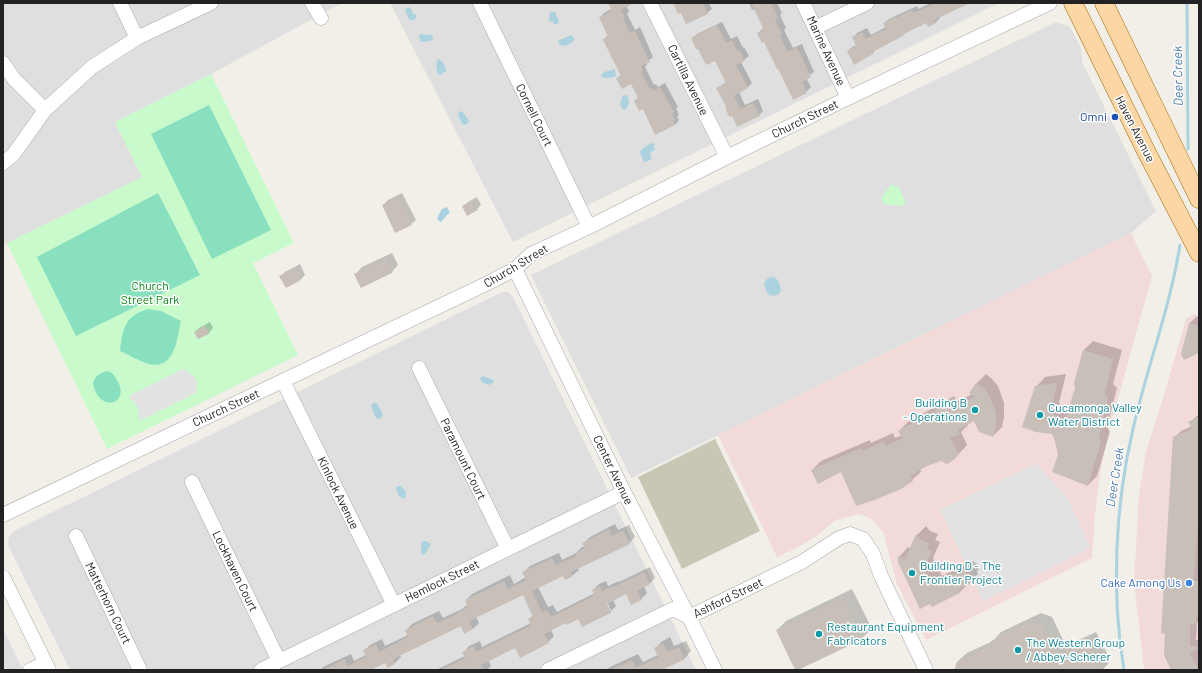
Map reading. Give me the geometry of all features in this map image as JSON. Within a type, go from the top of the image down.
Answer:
[{"type":"main road","name":"Haven Avenue","points":[[1074,3],[1146,151],[1199,253]]},
{"type":"main road","points":[[1104,3],[1199,199]]},
{"type":"street","points":[[120,3],[137,38]]},
{"type":"street","points":[[3,163],[13,155],[45,110],[92,67],[137,38],[211,3]]},
{"type":"street","points":[[312,3],[321,18]]},
{"type":"street","name":"Cornell Court","points":[[480,3],[589,227]]},
{"type":"street","name":"Cartilla Avenue","points":[[650,3],[727,158]]},
{"type":"street","name":"Marine Avenue","points":[[803,3],[848,98]]},
{"type":"street","points":[[815,28],[867,3]]},
{"type":"street","name":"Church Street","points":[[3,515],[486,284],[515,269],[531,254],[589,227],[848,98],[1050,3]]},
{"type":"street","points":[[3,63],[14,79],[45,110]]},
{"type":"street","name":"Center Avenue","points":[[515,269],[624,492],[715,670]]},
{"type":"street","name":"Paramount Court","points":[[419,368],[508,549]]},
{"type":"street","name":"Kinlock Avenue","points":[[283,381],[394,605]]},
{"type":"street","name":"Lockhaven Court","points":[[192,482],[279,661]]},
{"type":"street","name":"Hemlock Street","points":[[261,670],[624,492]]},
{"type":"street","name":"Ashford Street","points":[[548,670],[674,609],[689,617],[802,562],[839,538],[850,534],[863,539],[874,554],[881,576],[926,670]]},
{"type":"street","name":"Matterhorn Court","points":[[76,536],[140,670]]},
{"type":"street","points":[[3,577],[47,666],[30,670]]},
{"type":"shaded area","points":[[3,3],[342,3],[211,74],[115,122],[143,177],[3,245]]},
{"type":"shaded area","points":[[390,3],[999,3],[513,242]]},
{"type":"shaded area","points":[[1056,22],[1070,27],[1081,48],[1082,62],[1156,211],[1131,233],[631,478],[531,275]]},
{"type":"shaded area","name":"Cucamonga Valley Water District","points":[[1131,233],[1152,276],[1109,431],[1100,474],[1092,558],[926,640],[897,584],[883,532],[870,518],[858,514],[836,520],[815,537],[793,550],[777,557],[718,435]]},
{"type":"shaded area","points":[[502,292],[508,292],[513,297],[696,670],[70,670],[8,545],[9,537],[14,531]]},
{"type":"shaded area","points":[[1196,314],[1199,316],[1199,670],[1144,670],[1134,582],[1139,494],[1146,452],[1186,318]]},
{"type":"shaded area","points":[[183,369],[193,375],[197,383],[196,393],[139,421],[139,411],[135,402],[129,398],[131,395]]},
{"type":"shaded area","points":[[715,439],[760,531],[682,569],[638,477]]},
{"type":"shaded area","points":[[1036,463],[1067,497],[1091,548],[983,601],[940,510]]},
{"type":"shaded area","points":[[3,629],[23,670],[3,670]]},
{"type":"green space","name":"Church Street Park","points":[[211,74],[294,243],[253,263],[298,355],[107,449],[7,243],[142,177],[115,122]]},
{"type":"green space","points":[[209,105],[271,230],[212,259],[151,134]]},
{"type":"green space","points":[[892,184],[894,186],[898,186],[906,202],[903,206],[883,204],[881,199]]},
{"type":"green space","points":[[158,193],[200,275],[76,336],[37,257]]},
{"type":"green space","points":[[148,309],[161,311],[181,321],[173,352],[169,358],[158,365],[145,363],[120,351],[122,336],[126,324],[134,315]]},
{"type":"green space","points":[[107,371],[114,375],[121,390],[120,396],[117,400],[112,402],[106,402],[101,399],[96,393],[93,383],[98,375]]},
{"type":"water","points":[[410,7],[413,14],[417,16],[414,20],[409,20],[405,9]]},
{"type":"water","points":[[551,12],[555,12],[559,21],[557,24],[554,24],[552,21],[550,22],[548,20]]},
{"type":"water","points":[[420,34],[430,34],[433,39],[430,41],[421,42],[419,37]]},
{"type":"water","points":[[571,35],[575,39],[571,43],[566,46],[559,44],[558,41]]},
{"type":"water","points":[[439,59],[444,64],[446,71],[440,75],[436,66],[437,60]]},
{"type":"water","points":[[614,69],[616,76],[604,78],[601,76],[604,72]]},
{"type":"water","points":[[626,95],[628,96],[629,104],[624,110],[621,107],[621,99]]},
{"type":"water","points":[[460,111],[463,112],[469,120],[467,124],[464,125],[461,122],[458,114]]},
{"type":"water","points":[[650,143],[655,144],[655,150],[651,152],[650,155],[652,159],[644,162],[640,152]]},
{"type":"water","points":[[447,207],[450,213],[441,222],[437,218],[442,209]]},
{"type":"water","points":[[771,277],[776,278],[781,290],[779,294],[774,296],[770,296],[764,284],[767,279]]},
{"type":"water","points":[[483,376],[493,380],[494,382],[489,385],[481,381],[480,378]]},
{"type":"water","points":[[373,403],[377,403],[383,415],[380,419],[376,418],[371,406]]},
{"type":"water","points":[[397,486],[401,486],[406,492],[404,499],[398,495],[396,489]]},
{"type":"water","points":[[423,541],[431,544],[426,553],[423,555],[421,544]]},
{"type":"building","points":[[608,3],[633,3],[621,10],[630,33],[635,31],[650,62],[641,66],[643,71],[641,72],[650,89],[652,88],[653,91],[660,87],[674,112],[672,113],[675,120],[673,121],[675,125],[655,135],[643,109],[639,111],[634,101],[638,98],[631,84],[622,89],[616,78],[621,76],[604,42],[603,39],[608,37],[599,17],[612,11]]},
{"type":"building","points":[[673,3],[703,3],[708,14],[686,24],[681,13],[678,14]]},
{"type":"building","points":[[751,3],[771,3],[778,18],[775,20],[782,33],[780,35],[788,52],[797,47],[811,77],[802,82],[807,93],[793,100],[778,68],[777,69],[764,42],[762,43],[757,33],[764,30]]},
{"type":"building","points":[[936,3],[970,3],[934,20],[936,23],[928,27],[926,23],[902,35],[903,36],[872,52],[873,54],[854,65],[847,51],[856,46],[852,37],[862,32],[866,39],[886,29],[883,23],[912,10],[914,13]]},
{"type":"building","points":[[717,25],[726,43],[732,40],[738,52],[740,51],[745,61],[736,65],[748,88],[734,96],[741,109],[753,103],[760,116],[737,127],[732,116],[729,117],[725,107],[726,106],[716,88],[726,83],[715,61],[706,65],[691,38]]},
{"type":"building","points":[[398,197],[412,225],[395,233],[382,205]]},
{"type":"building","points":[[473,201],[478,210],[467,216],[462,206]]},
{"type":"building","points":[[385,259],[392,273],[361,288],[354,274]]},
{"type":"building","points":[[295,268],[301,280],[286,288],[279,276]]},
{"type":"building","points":[[1189,323],[1197,325],[1199,329],[1199,353],[1184,360],[1181,354]]},
{"type":"building","points":[[205,326],[209,334],[198,339],[194,332]]},
{"type":"building","points":[[1083,350],[1113,359],[1105,393],[1108,398],[1099,437],[1101,442],[1088,486],[1052,472],[1058,455],[1052,434],[1036,432],[1022,427],[1035,386],[1057,383],[1051,412],[1064,423],[1075,388],[1074,383]]},
{"type":"building","points":[[976,383],[984,388],[989,395],[996,412],[996,427],[993,437],[979,432],[974,421],[958,430],[960,434],[950,438],[959,454],[954,460],[947,464],[941,461],[927,466],[910,476],[913,481],[901,489],[856,506],[841,472],[818,484],[811,470],[861,448],[862,451],[884,441],[886,446],[902,438],[898,431],[945,405],[948,410],[975,397],[969,393]]},
{"type":"building","points":[[1199,417],[1199,505],[1194,581],[1199,581],[1199,616],[1196,616],[1196,625],[1190,624],[1190,646],[1199,647],[1199,649],[1190,653],[1199,670],[1171,670],[1164,655],[1165,634],[1161,633],[1173,437],[1192,429],[1188,422]]},
{"type":"building","points":[[609,529],[612,536],[623,530],[630,544],[571,572],[573,576],[565,580],[563,576],[532,591],[542,612],[547,610],[551,617],[591,597],[594,595],[592,590],[600,586],[602,591],[644,572],[650,584],[637,591],[642,600],[631,605],[626,594],[607,604],[611,613],[582,627],[578,619],[567,625],[566,623],[544,634],[549,643],[520,658],[515,648],[481,665],[484,670],[440,670],[465,658],[462,652],[474,646],[476,652],[530,626],[531,625],[528,619],[533,617],[523,595],[469,621],[473,629],[464,634],[461,626],[393,659],[395,664],[388,668],[385,663],[371,670],[323,670],[345,659],[348,666],[366,657],[363,650],[376,644],[379,652],[408,637],[405,630],[433,616],[437,623],[458,613],[468,607],[465,600],[504,581],[508,589],[526,580],[522,572],[552,558],[556,565],[576,556],[575,553],[585,548],[582,543]]},
{"type":"building","name":"Building D - The Frontier Project","points":[[916,534],[921,540],[929,543],[927,549],[932,552],[924,568],[932,585],[962,570],[966,572],[970,580],[968,581],[970,584],[959,589],[960,593],[932,607],[930,604],[920,609],[898,562],[898,556],[905,559]]},
{"type":"building","name":"Restaurant Equipment Fabricators","points":[[843,598],[863,639],[798,670],[795,670],[776,630]]},
{"type":"building","name":"The Western Group / Abbey-Scherer","points":[[1031,622],[1043,626],[1057,655],[1087,640],[1101,670],[954,670],[957,662],[993,645],[991,641]]},
{"type":"building","points":[[663,643],[668,652],[679,647],[685,659],[662,670],[610,670],[632,660],[636,668],[658,657],[654,648]]},
{"type":"waterway","name":"Deer Creek","points":[[1187,3],[1188,149]]},
{"type":"waterway","name":"Deer Creek","points":[[1124,670],[1117,611],[1116,580],[1122,488],[1133,429],[1170,292],[1180,245]]},
{"type":"place","name":"Omni","points":[[1115,117]]},
{"type":"place","name":"Building B - Operations","points":[[975,410]]},
{"type":"place","name":"Cucamonga Valley Water District","points":[[1040,415]]},
{"type":"place","name":"Building D - The Frontier Project","points":[[912,573]]},
{"type":"place","name":"Cake Among Us","points":[[1189,583]]},
{"type":"place","name":"Restaurant Equipment Fabricators","points":[[819,634]]},
{"type":"place","name":"The Western Group / Abbey-Scherer","points":[[1018,650]]}]
